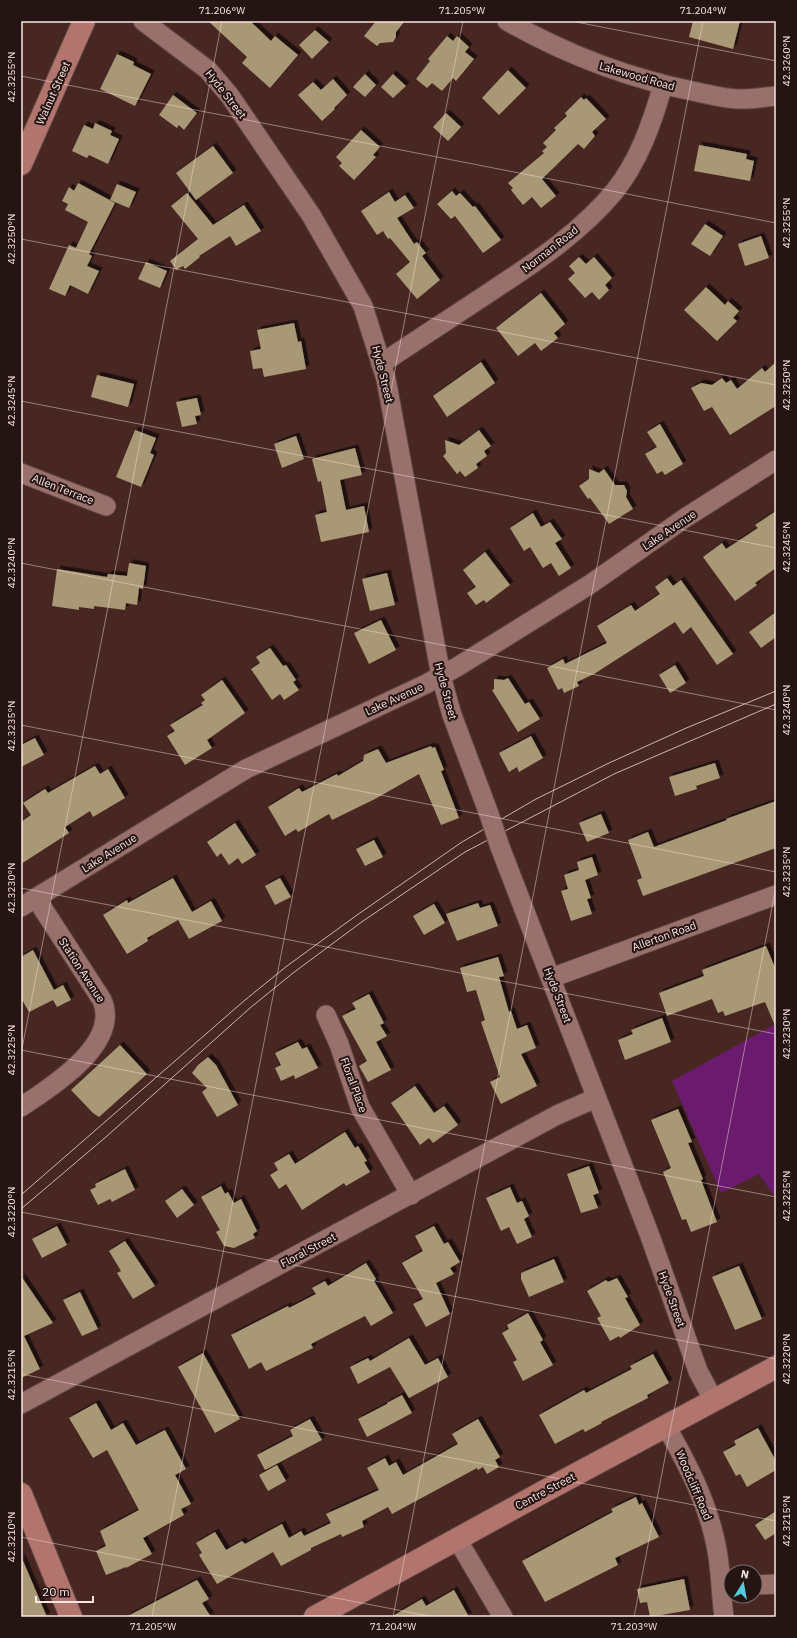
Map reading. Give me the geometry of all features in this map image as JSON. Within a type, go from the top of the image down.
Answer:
[{"type":"main road","name":"Walnut Street","points":[[21,164],[84,21]]},
{"type":"main road","name":"Centre Street","points":[[315,1617],[776,1367]]},
{"type":"main road","points":[[21,1494],[71,1617]]},
{"type":"street","name":"Hyde Street","points":[[143,21],[208,70],[230,96],[311,215],[363,306],[386,379],[441,676],[452,715],[500,847],[650,1236],[698,1371],[714,1401]]},
{"type":"street","name":"Lakewood Road","points":[[507,21],[546,42],[589,61],[627,75],[663,85],[741,100],[776,96]]},
{"type":"street","name":"Norman Road","points":[[381,364],[543,257],[586,220],[614,192],[630,168],[645,140],[663,85]]},
{"type":"street","name":"Lake Avenue","points":[[28,902],[246,769],[441,676],[589,585],[685,518],[776,460]]},
{"type":"street","name":"Allen Terrace","points":[[21,473],[106,506]]},
{"type":"street","name":"Allerton Road","points":[[551,978],[776,895]]},
{"type":"street","name":"Station Avenue","points":[[21,1107],[57,1082],[83,1059],[103,1029],[105,1014],[105,1007],[102,1000],[28,902]]},
{"type":"street","name":"Floral Place","points":[[326,1015],[341,1049],[360,1107],[411,1195]]},
{"type":"street","name":"Floral Street","points":[[21,1404],[557,1115],[596,1098]]},
{"type":"street","name":"Woodcliff Road","points":[[666,1426],[685,1459],[707,1514],[723,1574]]},
{"type":"street","points":[[457,1539],[504,1617]]},
{"type":"street","points":[[763,1585],[776,1584]]},
{"type":"street","name":"Woodcliff Road","points":[[724,1617],[725,1604]]},
{"type":"shaded area","points":[[776,1024],[776,1198],[759,1174],[721,1193],[672,1081]]},
{"type":"building","points":[[208,21],[250,21],[271,41],[275,36],[298,55],[270,88],[242,63],[247,57]]},
{"type":"building","points":[[376,21],[405,21],[396,32],[396,37],[393,42],[380,43],[377,46],[364,36]]},
{"type":"building","points":[[693,21],[740,21],[733,49],[689,37]]},
{"type":"building","points":[[315,30],[329,42],[312,59],[299,45]]},
{"type":"building","points":[[447,36],[453,41],[457,36],[469,47],[465,52],[474,59],[456,81],[453,78],[442,91],[432,83],[427,88],[416,79],[430,61],[428,59]]},
{"type":"building","points":[[117,54],[134,62],[133,65],[151,74],[135,106],[100,89]]},
{"type":"building","points":[[508,70],[526,88],[499,115],[482,98]]},
{"type":"building","points":[[365,74],[376,85],[365,97],[353,87]]},
{"type":"building","points":[[393,74],[406,86],[393,98],[381,87]]},
{"type":"building","points":[[333,79],[347,95],[322,121],[298,95],[313,82],[321,90]]},
{"type":"building","points":[[173,95],[197,113],[184,130],[179,125],[177,128],[159,115]]},
{"type":"building","points":[[581,97],[584,100],[586,98],[606,119],[592,132],[595,136],[584,149],[578,144],[542,179],[556,196],[541,208],[532,197],[523,205],[511,190],[513,188],[508,183],[544,153],[542,151],[547,147],[543,143],[556,130],[554,128],[567,116],[565,113]]},
{"type":"building","points":[[446,113],[461,127],[448,141],[433,127]]},
{"type":"building","points":[[95,123],[112,131],[110,135],[119,139],[108,164],[89,155],[87,158],[72,151],[84,125],[93,129]]},
{"type":"building","points":[[361,130],[380,147],[373,155],[376,157],[354,180],[339,166],[342,163],[336,157]]},
{"type":"building","points":[[699,145],[747,154],[746,159],[754,161],[750,181],[694,171]]},
{"type":"building","points":[[213,146],[233,173],[196,200],[176,173]]},
{"type":"building","points":[[78,183],[115,203],[89,254],[92,256],[87,266],[99,271],[88,294],[70,285],[65,296],[49,289],[69,245],[76,248],[88,222],[65,210],[68,204],[62,201],[69,187],[74,191]]},
{"type":"building","points":[[117,184],[136,192],[129,208],[110,200]]},
{"type":"building","points":[[452,191],[456,196],[460,193],[473,207],[475,206],[501,240],[483,253],[455,216],[451,219],[437,204]]},
{"type":"building","points":[[389,192],[395,202],[405,195],[414,208],[397,218],[414,244],[417,242],[426,253],[422,256],[440,280],[417,299],[396,274],[410,262],[390,238],[388,239],[383,231],[377,235],[361,211]]},
{"type":"building","points":[[187,193],[213,225],[244,205],[261,231],[236,246],[230,236],[199,256],[200,257],[185,269],[183,266],[176,270],[170,261],[198,239],[171,206]]},
{"type":"building","points":[[705,224],[723,236],[710,256],[691,244]]},
{"type":"building","points":[[761,236],[769,258],[745,266],[738,244]]},
{"type":"building","points":[[579,257],[586,264],[594,257],[612,278],[605,285],[609,290],[599,300],[592,292],[585,298],[568,279],[575,273],[569,266]]},
{"type":"building","points":[[146,262],[167,271],[160,288],[138,279]]},
{"type":"building","points":[[706,287],[725,305],[728,301],[739,311],[733,318],[737,321],[717,341],[684,310]]},
{"type":"building","points":[[541,293],[565,324],[554,333],[558,338],[541,351],[535,343],[518,356],[496,328]]},
{"type":"building","points":[[294,323],[298,342],[301,341],[306,369],[264,377],[262,368],[253,369],[250,351],[261,349],[257,330]]},
{"type":"building","points":[[481,362],[495,383],[447,417],[433,396]]},
{"type":"building","points":[[776,362],[776,406],[730,435],[712,407],[704,411],[691,388],[701,383],[712,385],[722,378],[726,383],[731,380],[737,389],[762,368],[765,372]]},
{"type":"building","points":[[97,375],[134,384],[128,407],[91,397]]},
{"type":"building","points":[[197,398],[201,415],[195,416],[197,424],[182,427],[176,402]]},
{"type":"building","points":[[660,424],[683,464],[665,475],[662,471],[657,474],[645,454],[657,447],[647,432]]},
{"type":"building","points":[[135,430],[156,438],[150,453],[154,455],[141,487],[116,477]]},
{"type":"building","points":[[479,430],[491,446],[484,451],[487,456],[476,464],[478,468],[465,477],[460,471],[457,474],[443,456],[446,453],[445,440],[459,445]]},
{"type":"building","points":[[296,436],[304,459],[282,468],[274,444]]},
{"type":"building","points":[[355,448],[362,475],[340,480],[346,510],[364,506],[369,532],[321,542],[315,515],[327,512],[321,481],[318,482],[312,459]]},
{"type":"building","points":[[589,469],[599,473],[604,469],[615,485],[624,485],[627,491],[626,497],[633,509],[609,524],[579,486],[589,479]]},
{"type":"building","points":[[776,511],[776,568],[755,583],[757,585],[735,601],[703,557],[722,543],[726,549],[758,528],[755,525]]},
{"type":"building","points":[[533,513],[541,527],[550,522],[562,539],[555,543],[571,568],[559,576],[551,563],[543,568],[530,547],[524,551],[510,528]]},
{"type":"building","points":[[485,552],[510,585],[486,603],[484,600],[476,605],[467,593],[476,587],[463,570]]},
{"type":"building","points":[[129,563],[146,566],[143,589],[139,588],[137,605],[126,603],[125,610],[94,606],[94,609],[79,607],[79,610],[52,606],[57,569],[107,577],[108,574],[127,576]]},
{"type":"building","points":[[387,573],[395,605],[370,611],[362,579]]},
{"type":"building","points":[[667,578],[673,586],[681,580],[733,654],[717,665],[691,627],[683,634],[675,622],[594,674],[577,682],[579,686],[564,693],[562,688],[558,690],[547,668],[563,659],[565,664],[607,643],[597,626],[631,605],[635,611],[660,594],[655,587]]},
{"type":"building","points":[[776,612],[776,637],[761,648],[749,632]]},
{"type":"building","points":[[381,620],[396,650],[369,664],[354,633]]},
{"type":"building","points":[[270,648],[283,666],[286,665],[296,680],[293,682],[299,690],[284,700],[280,694],[272,700],[251,669],[260,663],[256,657]]},
{"type":"building","points":[[675,665],[686,683],[670,693],[659,675]]},
{"type":"building","points":[[508,678],[525,704],[529,702],[540,719],[518,732],[492,690],[494,689],[494,679],[504,680]]},
{"type":"building","points":[[222,680],[245,713],[207,740],[212,748],[185,765],[167,736],[175,731],[170,725],[203,705],[201,703],[205,700],[201,695]]},
{"type":"building","points":[[531,736],[543,758],[519,772],[517,767],[509,772],[499,753]]},
{"type":"building","points":[[35,738],[44,755],[21,767],[21,745]]},
{"type":"building","points":[[431,746],[432,748],[435,747],[444,770],[441,771],[459,818],[441,825],[419,774],[375,799],[332,820],[329,814],[298,832],[296,829],[285,836],[268,807],[299,788],[302,792],[337,774],[338,776],[363,761],[364,755],[378,749],[386,763]]},
{"type":"building","points":[[715,763],[720,778],[696,786],[697,789],[675,796],[669,777]]},
{"type":"building","points":[[95,766],[100,774],[108,769],[125,798],[93,817],[90,811],[65,827],[69,833],[21,864],[21,822],[31,815],[23,803],[45,789],[48,793]]},
{"type":"building","points":[[776,801],[776,848],[643,896],[637,880],[642,878],[628,840],[648,832],[654,847]]},
{"type":"building","points":[[601,814],[609,833],[587,842],[579,823]]},
{"type":"building","points":[[235,823],[256,855],[242,864],[238,858],[229,865],[221,853],[217,857],[207,842]]},
{"type":"building","points":[[374,840],[383,857],[365,866],[356,849]]},
{"type":"building","points":[[592,857],[598,875],[585,880],[591,898],[587,899],[592,914],[571,921],[561,891],[568,889],[564,875],[579,870],[577,862]]},
{"type":"building","points":[[173,878],[192,912],[211,901],[222,921],[189,939],[178,920],[147,938],[148,941],[127,954],[103,915],[127,900],[128,903]]},
{"type":"building","points":[[280,878],[291,897],[275,905],[265,886]]},
{"type":"building","points":[[478,903],[480,908],[490,905],[498,926],[457,941],[446,914]]},
{"type":"building","points":[[434,904],[445,923],[424,935],[413,916]]},
{"type":"building","points":[[766,946],[776,970],[776,1028],[765,1002],[725,1016],[723,1011],[718,1013],[712,999],[667,1016],[659,993],[704,976],[702,970]]},
{"type":"building","points":[[33,950],[54,990],[63,985],[71,1000],[57,1007],[53,1000],[29,1012],[21,998],[21,957]]},
{"type":"building","points":[[498,957],[504,976],[499,977],[509,1012],[511,1011],[517,1029],[527,1025],[536,1048],[521,1054],[537,1086],[501,1104],[490,1082],[500,1077],[481,1022],[485,1020],[476,990],[467,992],[460,968]]},
{"type":"building","points":[[369,994],[384,1023],[380,1025],[387,1036],[376,1042],[391,1070],[368,1082],[359,1066],[367,1061],[342,1016],[356,1009],[352,1003]]},
{"type":"building","points":[[662,1018],[671,1042],[625,1060],[618,1040],[633,1034],[631,1030]]},
{"type":"building","points":[[298,1042],[302,1049],[307,1047],[318,1068],[295,1079],[294,1075],[281,1081],[275,1068],[281,1065],[275,1053]]},
{"type":"building","points":[[120,1045],[147,1074],[99,1117],[93,1113],[71,1090]]},
{"type":"building","points":[[208,1057],[216,1065],[238,1105],[217,1117],[202,1092],[207,1088],[192,1073],[198,1065]]},
{"type":"building","points":[[415,1086],[434,1113],[444,1106],[458,1125],[433,1143],[429,1138],[420,1145],[391,1103]]},
{"type":"building","points":[[678,1109],[692,1142],[688,1143],[703,1179],[701,1180],[717,1222],[691,1232],[686,1219],[682,1220],[663,1172],[671,1168],[651,1120]]},
{"type":"building","points":[[345,1132],[355,1148],[358,1146],[367,1161],[364,1162],[370,1172],[346,1186],[344,1183],[302,1210],[286,1184],[279,1189],[270,1175],[278,1170],[274,1163],[289,1154],[295,1164]]},
{"type":"building","points":[[589,1166],[599,1193],[593,1195],[598,1208],[581,1213],[567,1174]]},
{"type":"building","points":[[125,1169],[135,1190],[112,1202],[110,1199],[98,1205],[90,1190],[96,1187],[95,1184]]},
{"type":"building","points":[[221,1186],[225,1194],[228,1192],[234,1203],[241,1199],[257,1231],[253,1234],[255,1238],[234,1248],[224,1246],[216,1232],[220,1230],[201,1197]]},
{"type":"building","points":[[510,1187],[517,1203],[522,1201],[529,1216],[524,1219],[532,1237],[517,1244],[509,1227],[501,1231],[486,1198]]},
{"type":"building","points":[[182,1189],[194,1205],[177,1218],[165,1201]]},
{"type":"building","points":[[57,1226],[67,1245],[42,1258],[32,1239]]},
{"type":"building","points":[[434,1226],[444,1244],[448,1242],[460,1262],[450,1268],[454,1274],[436,1283],[450,1314],[426,1327],[413,1304],[423,1299],[402,1263],[423,1251],[415,1236]]},
{"type":"building","points":[[125,1241],[155,1286],[133,1299],[117,1273],[121,1271],[109,1251]]},
{"type":"building","points":[[554,1259],[564,1282],[529,1297],[521,1279],[521,1273]]},
{"type":"building","points":[[366,1263],[376,1279],[374,1281],[393,1313],[371,1326],[365,1316],[311,1344],[313,1348],[266,1371],[261,1362],[249,1369],[231,1335],[288,1306],[289,1308],[316,1294],[312,1288],[325,1281],[328,1286]]},
{"type":"building","points":[[739,1266],[762,1319],[735,1330],[712,1277]]},
{"type":"building","points":[[21,1276],[53,1323],[24,1336],[40,1369],[21,1378]]},
{"type":"building","points":[[617,1278],[628,1297],[625,1298],[640,1325],[620,1338],[619,1336],[610,1341],[597,1318],[601,1316],[587,1291],[606,1280],[608,1282]]},
{"type":"building","points":[[80,1292],[98,1329],[82,1336],[63,1300]]},
{"type":"building","points":[[528,1313],[543,1340],[540,1342],[553,1365],[523,1381],[513,1362],[517,1360],[502,1333],[509,1329],[507,1325]]},
{"type":"building","points":[[409,1338],[425,1365],[438,1358],[448,1377],[409,1398],[390,1367],[358,1384],[350,1367],[368,1358],[370,1361]]},
{"type":"building","points":[[203,1353],[240,1419],[215,1433],[178,1367]]},
{"type":"building","points":[[653,1354],[669,1383],[647,1395],[648,1398],[601,1422],[602,1423],[585,1432],[583,1429],[555,1444],[539,1415],[584,1390],[586,1393],[632,1369],[630,1366]]},
{"type":"building","points":[[402,1395],[412,1413],[367,1437],[358,1419]]},
{"type":"building","points":[[96,1403],[111,1430],[123,1423],[136,1445],[165,1430],[186,1469],[175,1475],[191,1504],[181,1509],[184,1515],[143,1538],[152,1554],[126,1568],[106,1575],[96,1551],[106,1546],[100,1531],[139,1510],[107,1450],[93,1458],[69,1418]]},
{"type":"building","points":[[310,1419],[322,1440],[265,1470],[257,1455],[293,1436],[290,1430]]},
{"type":"building","points":[[478,1419],[500,1457],[495,1460],[499,1467],[487,1474],[483,1467],[478,1470],[477,1468],[392,1514],[388,1507],[362,1521],[364,1527],[342,1537],[341,1534],[311,1548],[311,1550],[281,1566],[273,1552],[217,1584],[199,1555],[202,1553],[196,1543],[215,1532],[226,1550],[242,1541],[245,1544],[282,1524],[289,1538],[301,1531],[304,1536],[331,1523],[326,1514],[379,1490],[367,1468],[385,1458],[389,1466],[396,1462],[403,1475],[458,1444],[452,1434]]},
{"type":"building","points":[[758,1428],[776,1461],[776,1470],[747,1487],[740,1474],[736,1476],[723,1452],[736,1445],[734,1441]]},
{"type":"building","points":[[277,1465],[286,1481],[268,1491],[259,1475]]},
{"type":"building","points":[[636,1497],[639,1505],[642,1503],[659,1537],[615,1558],[618,1565],[545,1602],[522,1561],[613,1512],[611,1509]]},
{"type":"building","points":[[776,1511],[776,1533],[765,1540],[755,1525]]},
{"type":"building","points":[[21,1556],[47,1617],[21,1617]]},
{"type":"building","points":[[684,1579],[690,1610],[650,1617],[647,1602],[640,1603],[637,1589]]},
{"type":"building","points":[[197,1580],[209,1599],[202,1603],[211,1617],[126,1617]]},
{"type":"building","points":[[454,1590],[469,1617],[391,1617],[422,1599],[426,1606]]},
{"type":"tram line","points":[[21,1195],[245,1000],[287,966],[462,842],[536,799],[609,763],[684,729],[776,691]]},
{"type":"tram line","points":[[21,1209],[107,1136],[250,1008],[293,973],[363,921],[465,852],[614,774],[776,704]]}]
